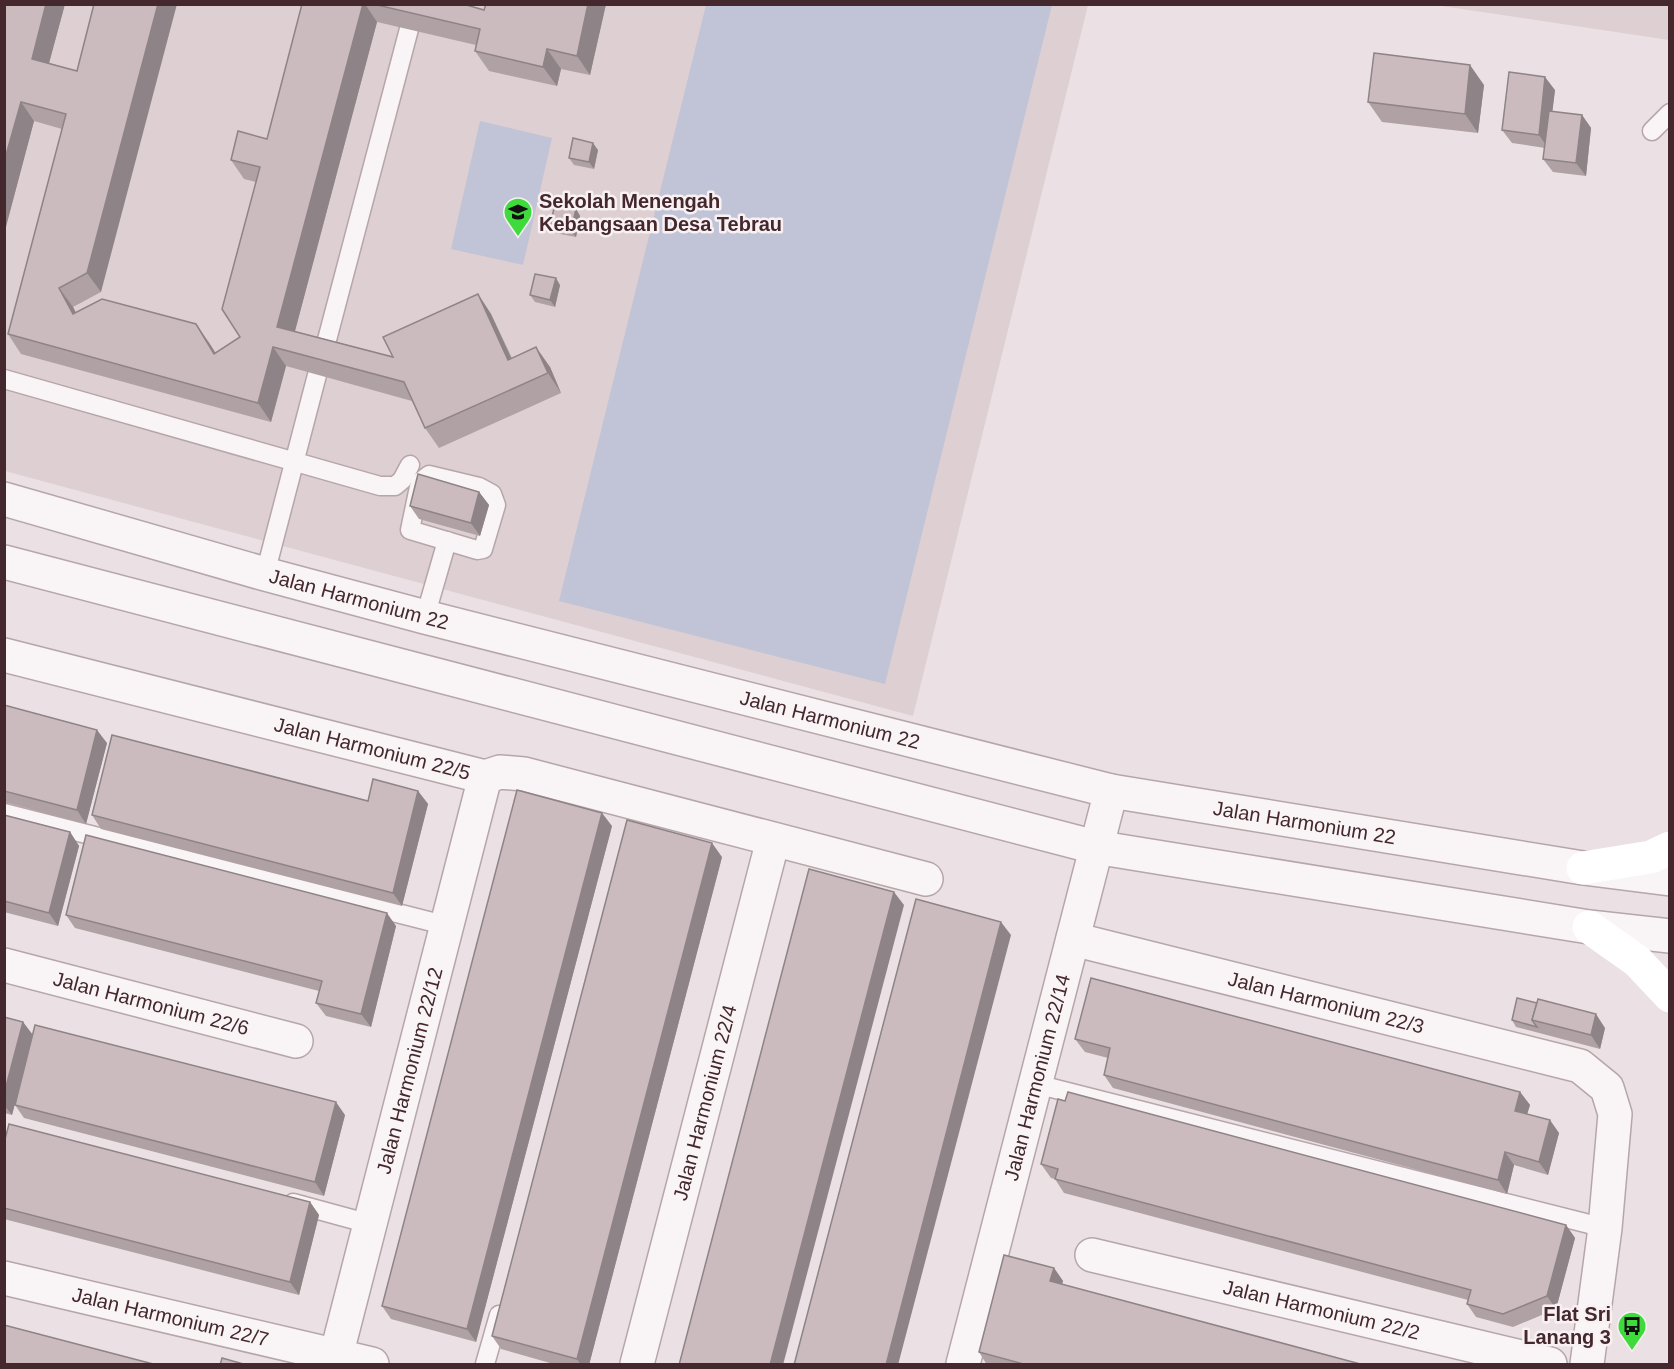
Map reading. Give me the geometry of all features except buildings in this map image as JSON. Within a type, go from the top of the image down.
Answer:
[{"type":"main road","points":[[1583,868],[1651,857],[1670,848]]},
{"type":"main road","points":[[1589,927],[1637,961],[1670,996]]},
{"type":"street","name":"Jalan Harmonium 22","points":[[4,499],[425,617],[1111,791],[1583,868],[1670,879]]},
{"type":"street","points":[[4,562],[1095,847],[1589,927],[1670,936]]},
{"type":"street","name":"Jalan Harmonium 22/5","points":[[4,655],[485,777],[500,772],[524,774],[633,809],[773,840],[924,885]]},
{"type":"street","name":"Jalan Harmonium 22/12","points":[[335,1360],[485,777]]},
{"type":"street","name":"Jalan Harmonium 22/14","points":[[963,1365],[1111,791]]},
{"type":"street","name":"Jalan Harmonium 22/4","points":[[637,1365],[773,840]]},
{"type":"street","name":"Jalan Harmonium 22/3","points":[[1073,939],[1580,1066],[1607,1088],[1615,1114],[1605,1228]]},
{"type":"street","name":"Jalan Harmonium 22/6","points":[[4,965],[296,1041]]},
{"type":"street","points":[[1587,1365],[1605,1228]]},
{"type":"street","name":"Jalan Harmonium 22/2","points":[[1092,1255],[1550,1365]]},
{"type":"street","name":"Jalan Harmonium 22/7","points":[[4,1278],[335,1360],[372,1365]]},
{"type":"lane","points":[[323,355],[409,29]]},
{"type":"lane","points":[[1652,131],[1670,113]]},
{"type":"lane","points":[[265,574],[317,375]]},
{"type":"lane","points":[[4,379],[380,486],[395,486],[402,480],[410,465]]},
{"type":"lane","points":[[425,476],[479,487],[495,498],[496,505],[483,549],[477,550],[447,542],[410,530],[420,482],[425,476]]},
{"type":"lane","points":[[425,617],[447,542]]},
{"type":"lane","points":[[4,813],[448,926]]},
{"type":"lane","points":[[1036,1084],[1605,1228]]},
{"type":"lane","points":[[279,1199],[370,1224]]},
{"type":"lane","points":[[485,1365],[504,1296]]},
{"type":"shaded area","name":"Sekolah Menengah Kebangsaan Desa Tebrau","points":[[4,5],[1088,5],[913,716],[5,471]]},
{"type":"shaded area","points":[[706,5],[1052,5],[885,684],[559,601]]},
{"type":"shaded area","points":[[1435,5],[1669,5],[1669,40]]},
{"type":"shaded area","points":[[480,121],[552,138],[523,265],[451,249]]},
{"type":"place","name":"Sekolah Menengah Kebangsaan Desa Tebrau","points":[[518,238]]},
{"type":"place","name":"Flat Sri Lanang 3","points":[[1632,1352]]}]
